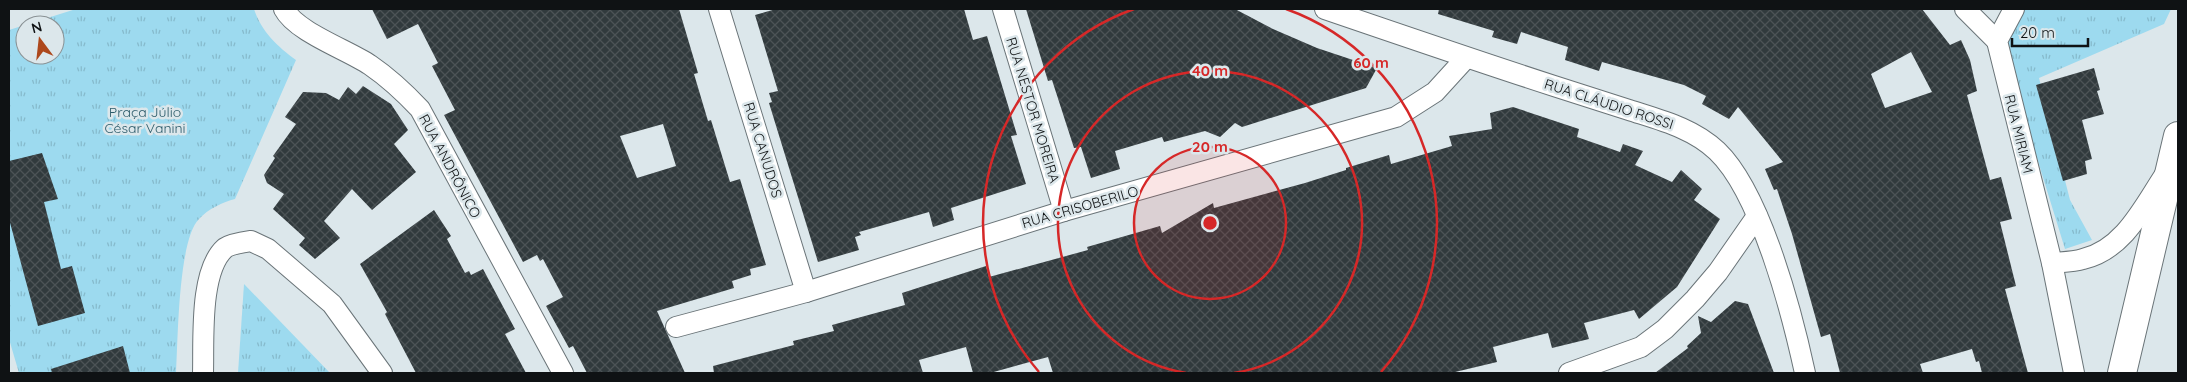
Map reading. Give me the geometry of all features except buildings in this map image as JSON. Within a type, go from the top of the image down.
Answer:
[{"type":"main road","points":[[2122,373],[2178,136]]},
{"type":"street","name":"RUA ANDRÔNICO","points":[[284,9],[298,25],[369,64],[400,86],[420,109],[563,373]]},
{"type":"street","name":"RUA CANUDOS","points":[[719,9],[806,292]]},
{"type":"street","name":"RUA NESTOR MOREIRA","points":[[1003,9],[1064,211]]},
{"type":"street","name":"RUA CLÁUDIO ROSSI","points":[[1325,9],[1466,58],[1683,128],[1717,151],[1738,177],[1757,216],[1796,332],[1805,373]]},
{"type":"street","points":[[1965,9],[1997,41],[2014,9]]},
{"type":"street","name":"RUA MIRIAM","points":[[1997,41],[2052,263],[2074,373]]},
{"type":"street","name":"RUA CRISOBERILO","points":[[676,328],[806,292],[1064,211],[1396,117],[1436,92],[1466,58]]},
{"type":"street","points":[[2052,263],[2084,259],[2104,251],[2120,240],[2170,168]]},
{"type":"street","points":[[1569,373],[1641,347],[1664,329],[1695,299],[1718,272],[1757,216]]},
{"type":"street","points":[[204,373],[207,290],[214,263],[226,247],[251,240],[268,249],[332,304],[382,373]]},
{"type":"green space","name":"Praça Júlio César Vanini","points":[[76,9],[254,9],[261,24],[271,38],[296,60],[235,199],[211,209],[199,219],[192,230],[187,247],[180,292],[176,373],[19,373],[9,339],[9,30],[15,28],[15,65],[65,65],[65,15],[57,15]]},
{"type":"green space","points":[[2021,9],[2171,9],[2164,24],[2039,78],[2070,200],[2092,240],[2065,249],[2001,41]]},
{"type":"green space","points":[[244,284],[330,373],[238,373]]}]
